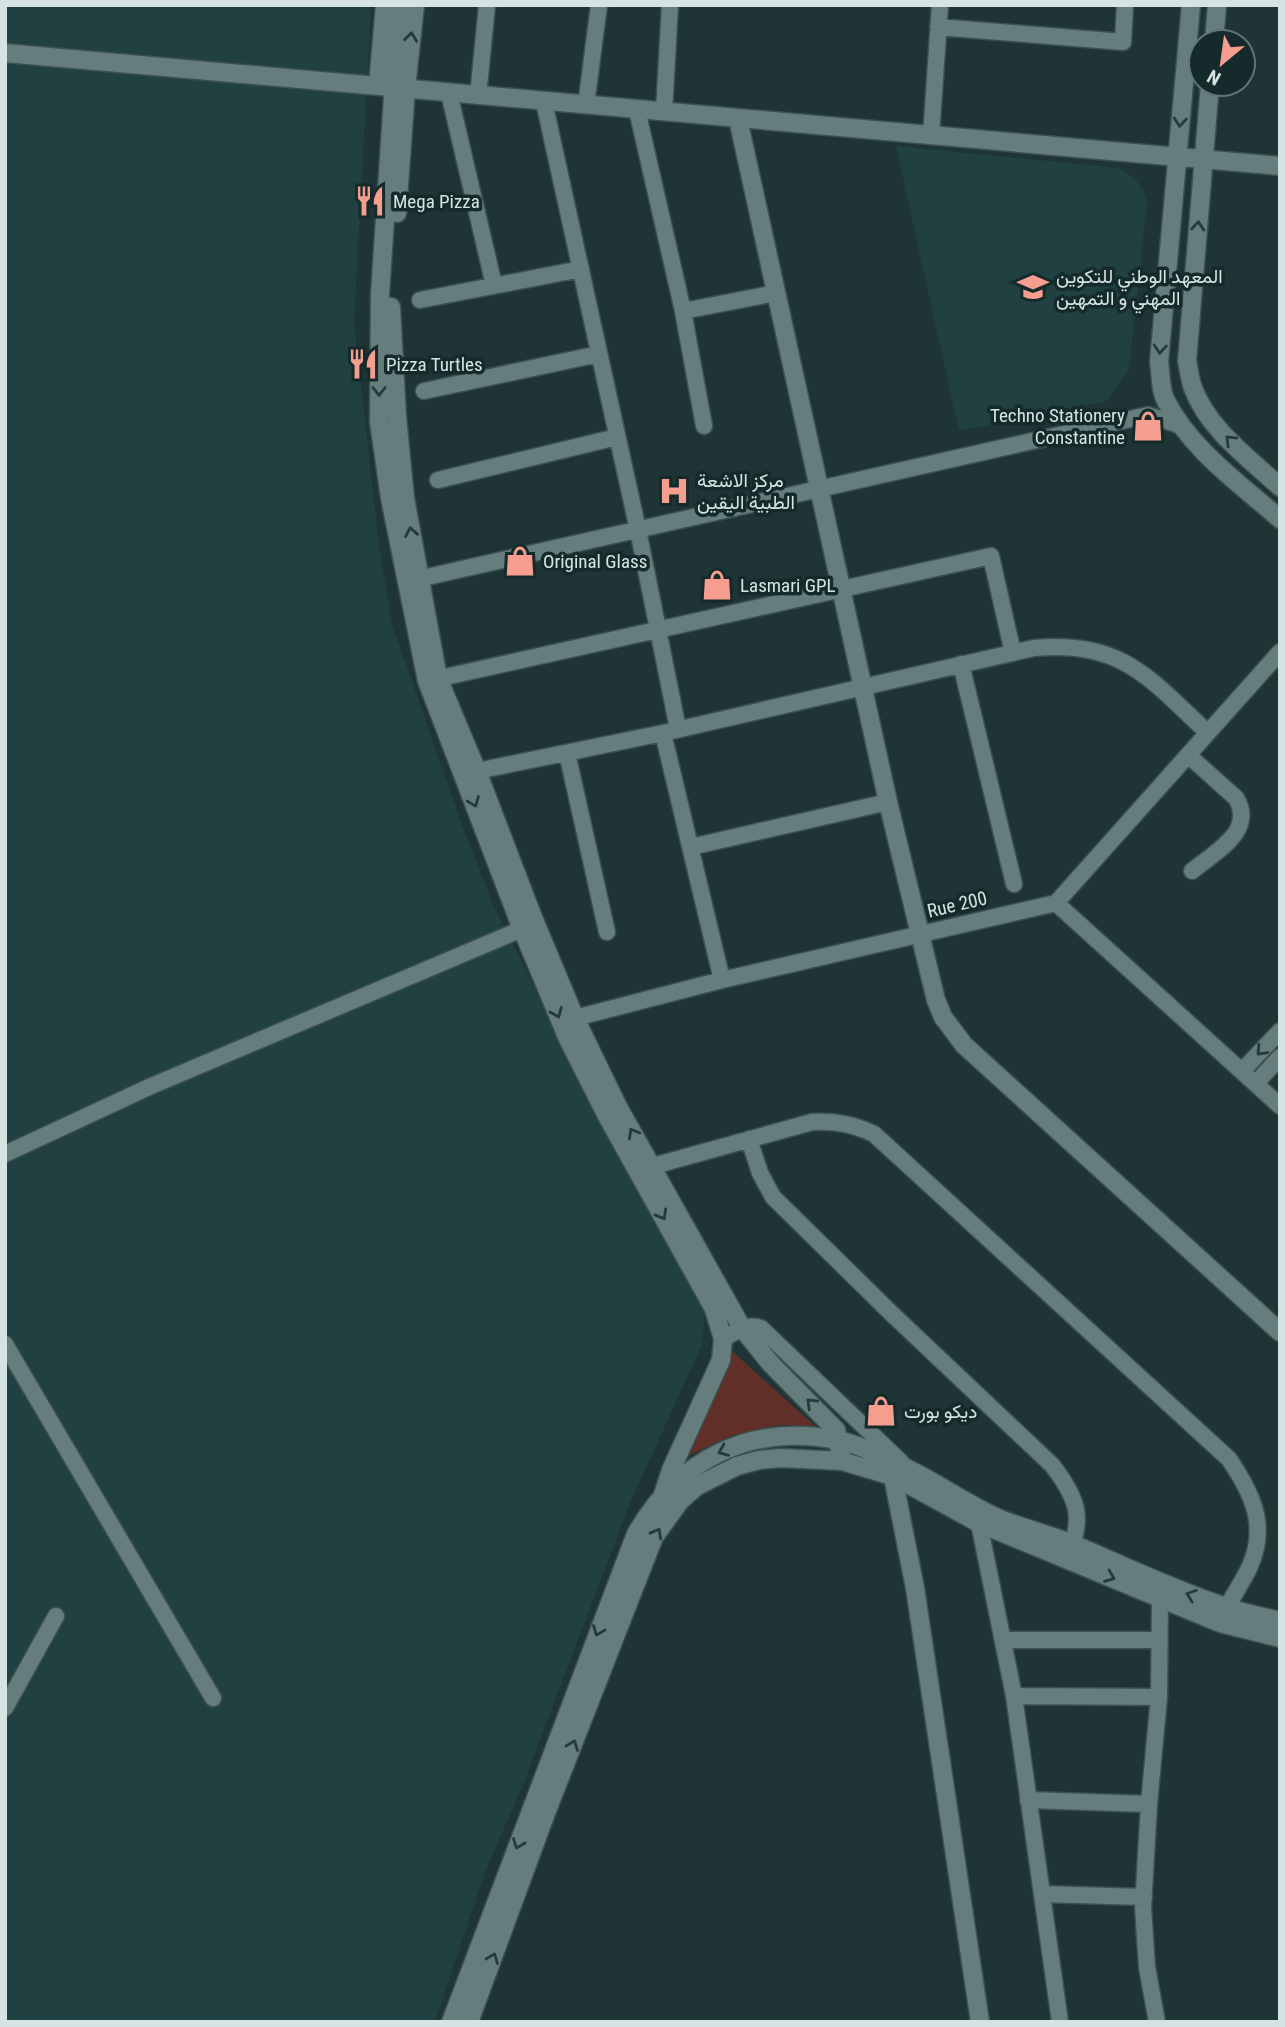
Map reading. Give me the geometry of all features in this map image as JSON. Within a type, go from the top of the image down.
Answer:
[{"type":"main road","points":[[399,5],[380,295],[379,422],[390,498],[413,579],[433,679],[522,929],[568,1039],[607,1116],[714,1309],[723,1339],[718,1370],[671,1470],[663,1495]]},
{"type":"main road","points":[[392,87],[415,5]]},
{"type":"main road","points":[[1191,5],[1159,362],[1162,385],[1164,396],[1182,426],[1210,456],[1280,519]]},
{"type":"main road","points":[[1215,28],[1217,5]]},
{"type":"main road","points":[[5,53],[1280,166]]},
{"type":"main road","points":[[1209,98],[1187,361],[1192,387],[1203,408],[1224,435],[1280,486]]},
{"type":"main road","points":[[738,119],[888,802],[936,1000],[943,1017],[964,1045],[1280,1332]]},
{"type":"main road","points":[[433,679],[477,771],[575,1018],[618,1107],[742,1328],[771,1364],[836,1430],[842,1461]]},
{"type":"main road","points":[[451,2022],[629,1549],[644,1520],[663,1495],[678,1478],[708,1458],[741,1445],[778,1437],[838,1440],[887,1459],[901,1473],[979,1523],[1167,1586],[1223,1615],[1280,1638]]},
{"type":"main road","points":[[470,2022],[546,1813],[654,1537],[666,1518],[697,1486],[716,1475],[759,1460],[781,1458],[842,1461],[901,1473],[1069,1551],[1160,1597],[1223,1615],[1280,1621]]},
{"type":"main road","points":[[901,1473],[915,1588],[980,2022]]},
{"type":"street","points":[[384,5],[392,87]]},
{"type":"street","points":[[478,96],[487,5]]},
{"type":"street","points":[[586,105],[599,5]]},
{"type":"street","points":[[664,112],[670,5]]},
{"type":"street","points":[[931,136],[940,5]]},
{"type":"street","points":[[938,27],[1123,42],[1125,5]]},
{"type":"street","points":[[449,93],[494,285]]},
{"type":"street","points":[[544,102],[638,530],[657,629],[670,731],[691,848],[722,980]]},
{"type":"street","points":[[637,110],[683,311],[704,426]]},
{"type":"street","points":[[420,300],[581,269]]},
{"type":"street","points":[[683,311],[776,293]]},
{"type":"street","points":[[424,391],[599,354]]},
{"type":"street","points":[[1149,415],[1162,385]]},
{"type":"street","points":[[413,579],[1149,415],[1182,426]]},
{"type":"street","points":[[438,480],[617,437]]},
{"type":"street","points":[[433,679],[991,556],[1013,653]]},
{"type":"street","points":[[477,771],[670,731],[961,664],[1062,646],[1106,653],[1134,667],[1208,733]]},
{"type":"street","points":[[1280,652],[1056,903],[1280,1106]]},
{"type":"street","points":[[961,664],[1014,884]]},
{"type":"street","points":[[567,753],[607,932]]},
{"type":"street","points":[[1188,755],[1236,798],[1243,816],[1234,837],[1192,871]]},
{"type":"street","points":[[691,848],[888,802]]},
{"type":"street","name":"Rue 200","points":[[575,1018],[722,980],[1056,903]]},
{"type":"street","points":[[5,1154],[149,1087],[522,929]]},
{"type":"street","points":[[1242,1071],[1280,1031]]},
{"type":"street","points":[[1256,1083],[1280,1057]]},
{"type":"street","points":[[653,1166],[812,1122],[838,1121],[874,1134],[1229,1459],[1247,1485],[1256,1508],[1258,1532],[1250,1566],[1223,1615]]},
{"type":"street","points":[[749,1139],[763,1180],[773,1197],[1052,1465],[1067,1484],[1077,1504],[1077,1521],[1069,1551]]},
{"type":"street","points":[[723,1339],[742,1328],[756,1326],[766,1331],[901,1473]]},
{"type":"street","points":[[5,1344],[212,1698]]},
{"type":"street","points":[[979,1523],[1014,1696],[1060,2022]]},
{"type":"street","points":[[1157,2022],[1143,1936],[1149,1804],[1158,1697],[1160,1597]]},
{"type":"street","points":[[5,1708],[56,1616]]},
{"type":"street","points":[[1003,1640],[1158,1640]]},
{"type":"street","points":[[1014,1696],[1158,1697]]},
{"type":"street","points":[[1028,1800],[1149,1804]]},
{"type":"street","points":[[1043,1894],[1144,1897]]},
{"type":"shaded area","points":[[5,5],[371,5],[354,322],[379,545],[392,624],[462,825],[493,905],[602,1121],[678,1248],[705,1312],[702,1345],[631,1500],[523,1785],[485,1872],[435,2022],[5,2022]]},
{"type":"shaded area","name":"المعهد الوطني للتكوين المهني و التمهين","points":[[896,146],[1119,168],[1135,179],[1143,190],[1147,203],[1129,370],[1107,401],[959,431]]},
{"type":"shaded area","points":[[733,1352],[816,1427],[780,1425],[733,1435],[685,1457],[728,1354]]},
{"type":"place","name":"Mega Pizza","points":[[370,201]]},
{"type":"place","name":"المعهد الوطني للتكوين المهني و التمهين","points":[[1033,287]]},
{"type":"place","name":"Pizza Turtles","points":[[363,364]]},
{"type":"place","name":"Techno Stationery Constantine","points":[[1148,426]]},
{"type":"place","name":"مركز الاشعة الطبية اليقين","points":[[674,491]]},
{"type":"place","name":"Original Glass","points":[[520,561]]},
{"type":"place","name":"Lasmari GPL","points":[[717,585]]},
{"type":"place","name":"ديكو بورت","points":[[881,1411]]}]
